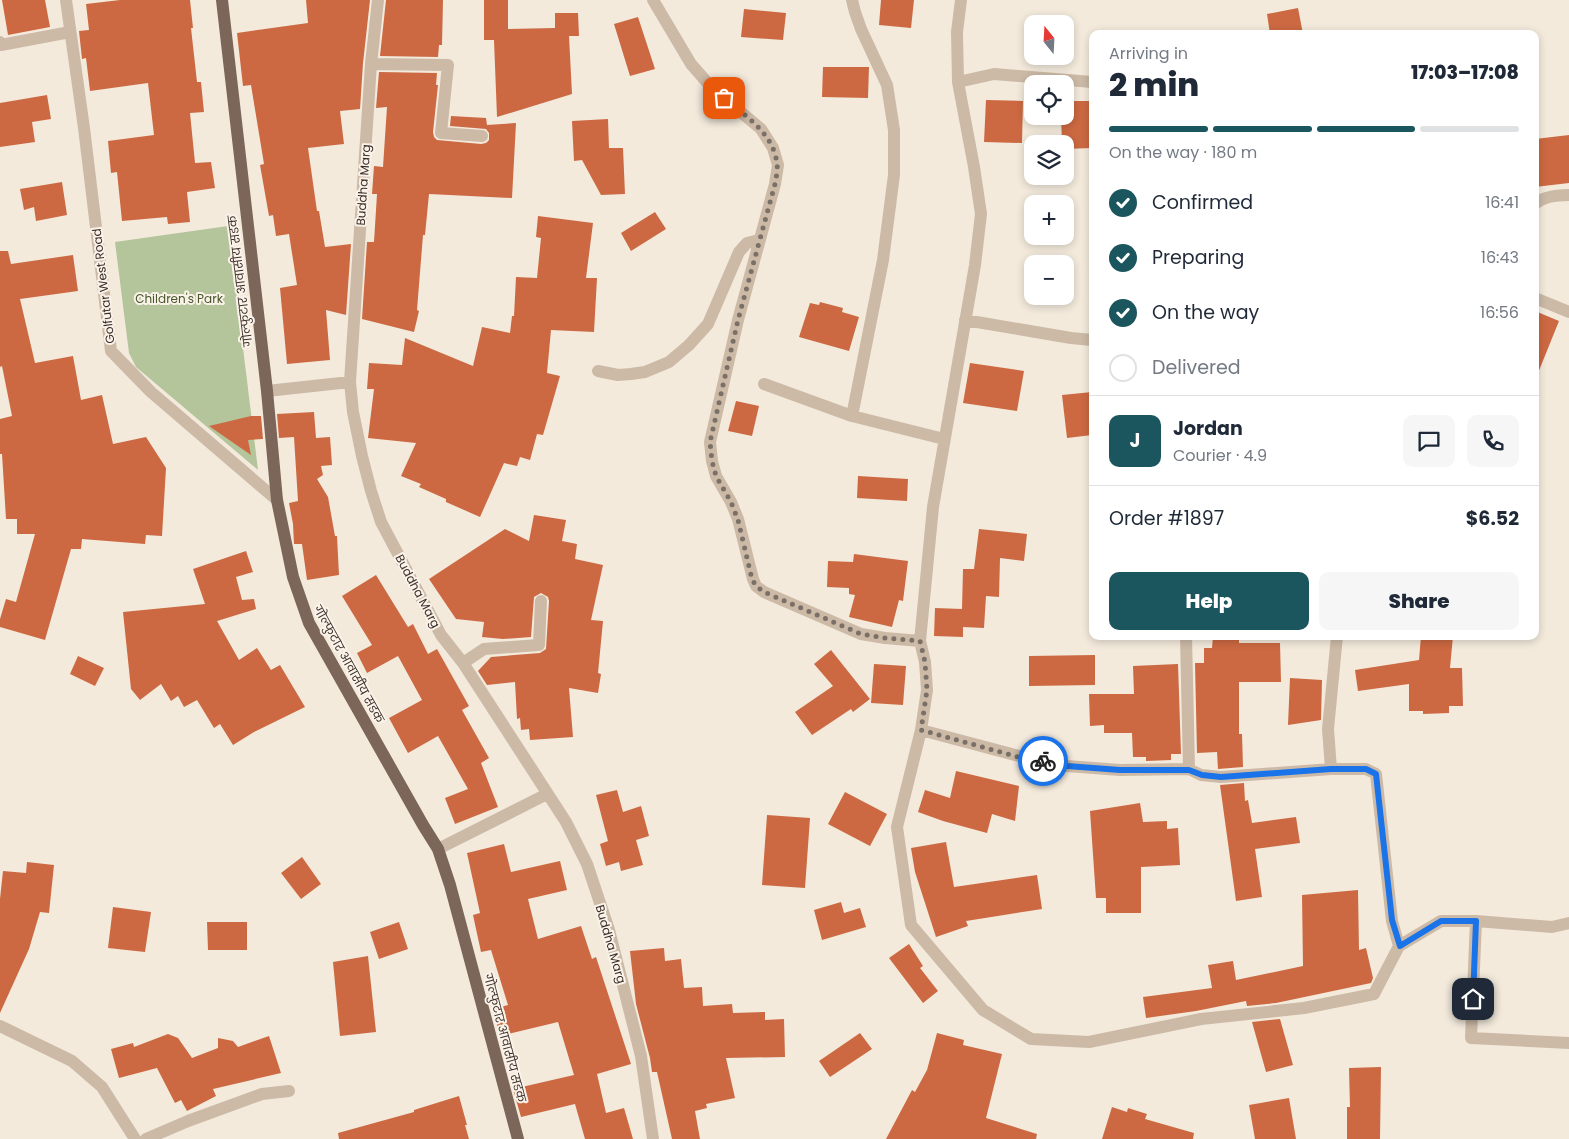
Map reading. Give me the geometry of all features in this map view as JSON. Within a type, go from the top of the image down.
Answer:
[{"type":"main road","name":"गोल्फुटार आवासीय सडक","points":[[222,0],[277,500],[293,577],[309,623],[438,849],[452,894],[518,1139]]},
{"type":"street","name":"Golfutar West Road","points":[[66,0],[111,351],[151,392],[277,500]]},
{"type":"street","name":"Buddha Marg","points":[[378,0],[371,64],[350,382],[353,412],[362,456],[371,491],[382,522],[441,635],[463,663],[566,822],[587,864],[609,930],[641,1056],[653,1139]]},
{"type":"street","points":[[653,0],[691,64],[712,88],[761,129],[773,148],[778,165],[775,184],[738,320],[710,442],[716,476],[731,502],[738,520],[752,579],[756,586],[764,592],[861,634],[920,641]]},
{"type":"street","points":[[852,0],[854,12],[861,29],[887,84],[894,130],[894,175],[882,260],[852,416]]},
{"type":"street","points":[[961,0],[957,32],[958,82],[981,214],[975,265],[933,507],[920,641],[925,662],[927,690],[921,730],[897,827],[912,925],[983,1010],[1031,1039],[1089,1042],[1201,1019],[1304,1008],[1374,994],[1400,946],[1441,921],[1476,921],[1552,927],[1569,923]]},
{"type":"street","points":[[0,42],[1,45],[70,32]]},
{"type":"street","points":[[371,64],[448,65],[441,133],[482,136]]},
{"type":"street","points":[[958,82],[994,74],[1089,82]]},
{"type":"street","points":[[1539,201],[1557,194],[1569,195]]},
{"type":"street","points":[[598,371],[618,375],[631,374],[645,372],[670,362],[708,324],[738,252],[747,243],[759,240]]},
{"type":"street","points":[[1539,300],[1569,312]]},
{"type":"street","points":[[965,320],[1089,340]]},
{"type":"street","points":[[266,391],[350,382]]},
{"type":"street","points":[[764,384],[852,416],[944,439]]},
{"type":"street","points":[[463,663],[484,649],[539,645],[541,601]]},
{"type":"street","points":[[1186,640],[1189,770]]},
{"type":"street","points":[[1331,769],[1328,729],[1337,640]]},
{"type":"street","points":[[921,730],[1022,758],[1067,766],[1120,770],[1189,770],[1202,775],[1221,777],[1331,769],[1366,769],[1376,774],[1392,920],[1400,946]]},
{"type":"street","points":[[438,849],[547,794]]},
{"type":"street","points":[[1476,921],[1471,1038],[1569,1043]]},
{"type":"street","points":[[0,1026],[72,1061],[102,1087],[135,1139]]},
{"type":"street","points":[[146,1139],[188,1121],[262,1094],[289,1091]]},
{"type":"green space","name":"Children's Park","points":[[228,226],[258,470],[136,367],[129,353],[115,242]]},
{"type":"building","points":[[2,0],[45,0],[50,27],[8,35]]},
{"type":"building","points":[[120,0],[190,0],[197,82],[201,82],[204,112],[190,113],[195,163],[211,162],[215,188],[187,192],[190,222],[168,224],[167,217],[122,221],[117,172],[111,173],[108,141],[154,135],[148,83],[90,91],[86,58],[82,59],[79,31],[89,30],[86,4]]},
{"type":"building","points":[[306,0],[370,0],[360,109],[340,111],[344,144],[308,148],[317,211],[319,211],[325,247],[351,244],[346,315],[326,310],[330,360],[287,364],[280,288],[297,285],[289,234],[276,236],[273,215],[269,216],[260,165],[264,164],[251,85],[243,86],[237,33],[308,23]]},
{"type":"building","points":[[386,0],[443,0],[442,45],[439,45],[438,57],[380,56]]},
{"type":"building","points":[[484,0],[508,0],[508,29],[555,28],[555,13],[578,13],[579,36],[569,36],[572,94],[497,117],[494,40],[484,40]]},
{"type":"building","points":[[881,0],[914,0],[911,28],[879,25]]},
{"type":"building","points":[[1298,8],[1302,30],[1269,30],[1267,14]]},
{"type":"building","points":[[744,9],[786,13],[783,40],[741,37]]},
{"type":"building","points":[[638,17],[655,69],[630,76],[614,24]]},
{"type":"building","points":[[823,67],[869,67],[868,98],[822,97]]},
{"type":"building","points":[[379,72],[437,73],[436,85],[438,85],[433,132],[437,140],[481,144],[489,140],[489,133],[486,129],[450,126],[451,116],[486,118],[487,125],[516,123],[512,198],[429,194],[425,235],[423,235],[417,310],[419,311],[414,332],[362,319],[367,242],[374,242],[377,194],[372,194],[374,166],[383,167],[387,107],[376,108]]},
{"type":"building","points":[[47,95],[51,119],[32,122],[35,142],[0,147],[0,103]]},
{"type":"building","points":[[986,100],[1023,101],[1022,143],[984,142]]},
{"type":"building","points":[[1074,101],[1089,101],[1089,148],[1074,149],[1074,135],[1062,135],[1061,125],[1074,125]]},
{"type":"building","points":[[608,119],[609,148],[623,148],[625,194],[601,195],[582,160],[574,161],[572,121]]},
{"type":"building","points":[[1569,135],[1569,183],[1539,187],[1539,139]]},
{"type":"building","points":[[62,182],[67,215],[36,221],[34,207],[24,210],[20,189]]},
{"type":"building","points":[[655,212],[666,229],[631,251],[621,233]]},
{"type":"building","points":[[538,216],[593,223],[586,278],[597,278],[594,332],[551,330],[547,373],[560,376],[543,435],[537,434],[530,460],[520,457],[517,466],[504,463],[480,517],[446,502],[446,499],[419,487],[421,484],[401,476],[416,443],[368,438],[374,389],[367,389],[369,363],[402,365],[405,338],[473,366],[482,327],[510,333],[512,316],[514,316],[516,277],[537,278],[541,238],[536,237]]},
{"type":"building","points":[[0,251],[8,251],[11,264],[73,255],[78,291],[20,299],[35,363],[73,356],[81,400],[102,395],[113,444],[146,437],[166,468],[162,536],[146,535],[145,544],[82,539],[81,549],[71,549],[45,640],[0,627],[0,619],[6,599],[16,602],[35,534],[17,534],[17,519],[6,519],[2,454],[0,454],[0,419],[12,416],[2,366],[0,367]]},
{"type":"building","points":[[820,302],[843,308],[842,312],[859,317],[849,351],[799,337],[810,303],[819,305]]},
{"type":"building","points":[[1539,313],[1559,321],[1539,371]]},
{"type":"building","points":[[970,363],[1024,371],[1017,411],[963,403]]},
{"type":"building","points":[[1089,392],[1089,435],[1067,438],[1062,395]]},
{"type":"building","points":[[736,401],[759,406],[752,436],[728,431]]},
{"type":"building","points":[[314,412],[316,438],[330,437],[332,465],[321,466],[323,475],[317,479],[328,497],[335,536],[337,536],[339,575],[307,580],[302,544],[294,544],[289,503],[298,501],[294,437],[279,438],[277,414]]},
{"type":"building","points":[[251,416],[261,416],[263,439],[248,440],[251,455],[209,426]]},
{"type":"building","points":[[858,476],[908,479],[907,501],[857,498]]},
{"type":"building","points":[[534,515],[566,520],[562,541],[577,544],[575,559],[603,565],[591,620],[603,621],[598,673],[601,674],[598,693],[569,688],[573,737],[530,740],[529,729],[521,730],[520,718],[517,719],[515,682],[487,685],[478,671],[491,657],[540,653],[546,649],[548,597],[541,593],[534,597],[531,637],[503,639],[482,637],[484,622],[456,619],[429,579],[505,529],[529,541]]},
{"type":"building","points":[[979,529],[1027,534],[1024,561],[1000,558],[999,597],[986,596],[984,628],[963,627],[963,637],[934,636],[935,608],[962,609],[963,569],[974,569]]},
{"type":"building","points":[[246,551],[253,572],[236,577],[242,600],[254,599],[256,609],[217,621],[239,660],[257,648],[271,670],[280,665],[305,707],[254,732],[233,745],[220,724],[214,728],[197,700],[184,707],[178,696],[171,701],[161,684],[140,700],[131,689],[123,612],[205,604],[193,569]]},
{"type":"building","points":[[854,554],[908,561],[903,601],[899,600],[892,627],[849,617],[855,595],[849,594],[849,588],[827,587],[828,561],[853,562]]},
{"type":"building","points":[[376,575],[408,627],[413,624],[428,654],[437,649],[469,706],[462,710],[489,758],[481,763],[498,807],[455,824],[445,798],[468,789],[438,736],[408,753],[389,718],[422,700],[398,656],[367,673],[357,653],[372,645],[342,596]]},
{"type":"building","points":[[1213,640],[1239,640],[1239,643],[1280,643],[1281,682],[1239,682],[1239,734],[1242,734],[1243,767],[1218,769],[1217,752],[1197,753],[1195,663],[1204,663],[1204,648],[1212,648]]},
{"type":"building","points":[[1421,640],[1453,640],[1450,668],[1462,668],[1463,706],[1449,706],[1449,713],[1423,714],[1423,711],[1409,711],[1409,684],[1358,691],[1355,670],[1419,660]]},
{"type":"building","points":[[831,650],[870,699],[853,712],[851,709],[812,735],[795,712],[833,686],[814,664]]},
{"type":"building","points":[[1095,655],[1095,685],[1029,686],[1029,656]]},
{"type":"building","points":[[78,656],[104,668],[95,686],[70,674]]},
{"type":"building","points":[[874,664],[906,666],[903,705],[871,703]]},
{"type":"building","points":[[1178,664],[1181,754],[1171,754],[1171,760],[1146,761],[1146,757],[1133,757],[1132,733],[1104,733],[1104,725],[1090,726],[1089,694],[1134,694],[1133,666]]},
{"type":"building","points":[[1290,678],[1322,680],[1321,720],[1288,725]]},
{"type":"building","points":[[956,771],[1019,786],[1015,821],[992,814],[987,833],[918,812],[925,790],[950,798]]},
{"type":"building","points":[[1244,783],[1245,801],[1248,800],[1252,823],[1296,817],[1300,843],[1255,849],[1262,897],[1236,901],[1220,785]]},
{"type":"building","points":[[617,790],[623,812],[641,806],[649,836],[636,840],[643,865],[621,871],[619,862],[606,866],[600,844],[608,841],[596,795]]},
{"type":"building","points":[[845,792],[887,814],[870,846],[828,824]]},
{"type":"building","points":[[1140,803],[1143,822],[1167,821],[1167,829],[1178,828],[1180,865],[1141,867],[1141,913],[1106,913],[1106,898],[1096,898],[1090,811]]},
{"type":"building","points":[[767,815],[810,818],[805,888],[762,885]]},
{"type":"building","points":[[946,842],[954,887],[1037,875],[1042,909],[966,921],[968,926],[936,937],[915,872],[911,848]]},
{"type":"building","points":[[504,844],[511,872],[560,861],[567,890],[528,899],[538,939],[581,926],[592,959],[596,957],[631,1064],[597,1074],[606,1113],[624,1108],[633,1139],[585,1139],[575,1104],[521,1117],[513,1089],[574,1075],[558,1022],[500,1036],[493,1009],[508,1005],[491,950],[481,952],[473,915],[480,913],[467,853]]},
{"type":"building","points":[[302,857],[321,884],[301,899],[281,873]]},
{"type":"building","points":[[27,862],[54,865],[49,913],[40,912],[29,949],[0,1013],[0,899],[3,871],[26,873]]},
{"type":"building","points":[[1358,890],[1359,950],[1366,948],[1373,978],[1371,983],[1276,1003],[1247,1006],[1246,1001],[1146,1018],[1143,997],[1212,988],[1208,965],[1233,961],[1236,980],[1303,966],[1302,895]]},
{"type":"building","points":[[841,902],[844,913],[860,908],[866,927],[822,940],[814,910]]},
{"type":"building","points":[[113,907],[151,912],[145,952],[108,948]]},
{"type":"building","points":[[207,922],[247,922],[247,950],[208,950]]},
{"type":"building","points":[[399,922],[408,949],[379,959],[370,932]]},
{"type":"building","points":[[909,944],[923,966],[920,968],[938,991],[923,1003],[889,958]]},
{"type":"building","points":[[664,948],[665,961],[681,959],[684,988],[702,987],[703,1006],[732,1004],[733,1013],[765,1012],[765,1020],[784,1019],[785,1057],[726,1058],[735,1098],[706,1104],[707,1108],[695,1111],[700,1139],[672,1139],[657,1072],[652,1072],[636,1004],[630,951]]},
{"type":"building","points":[[368,956],[376,1032],[340,1036],[333,962]]},
{"type":"building","points":[[1280,1019],[1293,1065],[1266,1072],[1252,1022]]},
{"type":"building","points":[[860,1033],[872,1049],[830,1077],[819,1061]]},
{"type":"building","points":[[937,1033],[964,1040],[963,1045],[1002,1054],[986,1118],[1037,1134],[1036,1139],[886,1139],[912,1090],[915,1092],[927,1070]]},
{"type":"building","points":[[168,1034],[178,1038],[192,1058],[218,1048],[218,1038],[233,1041],[238,1047],[269,1036],[281,1073],[213,1089],[216,1096],[187,1111],[181,1100],[175,1103],[157,1068],[119,1078],[111,1049],[133,1043],[134,1047]]},
{"type":"building","points":[[1381,1067],[1380,1139],[1347,1139],[1347,1107],[1350,1107],[1349,1068]]},
{"type":"building","points":[[459,1096],[469,1139],[339,1139],[338,1133],[414,1112],[414,1110]]},
{"type":"building","points":[[1289,1098],[1296,1139],[1255,1139],[1249,1105]]},
{"type":"building","points":[[1112,1107],[1127,1112],[1128,1108],[1147,1114],[1145,1119],[1194,1133],[1193,1139],[1102,1139]]},
{"type":"way so far","points":[[724,98],[761,129],[773,148],[778,165],[775,184],[738,320],[710,442],[716,476],[731,502],[738,520],[752,579],[756,586],[764,592],[861,634],[920,641],[925,662],[927,690],[921,730],[1022,758],[1043,761]]},
{"type":"route","points":[[1043,761],[1067,766],[1120,770],[1189,770],[1202,775],[1221,777],[1331,769],[1366,769],[1376,774],[1392,920],[1400,946],[1415,935],[1441,921],[1476,921],[1473,999]]}]
